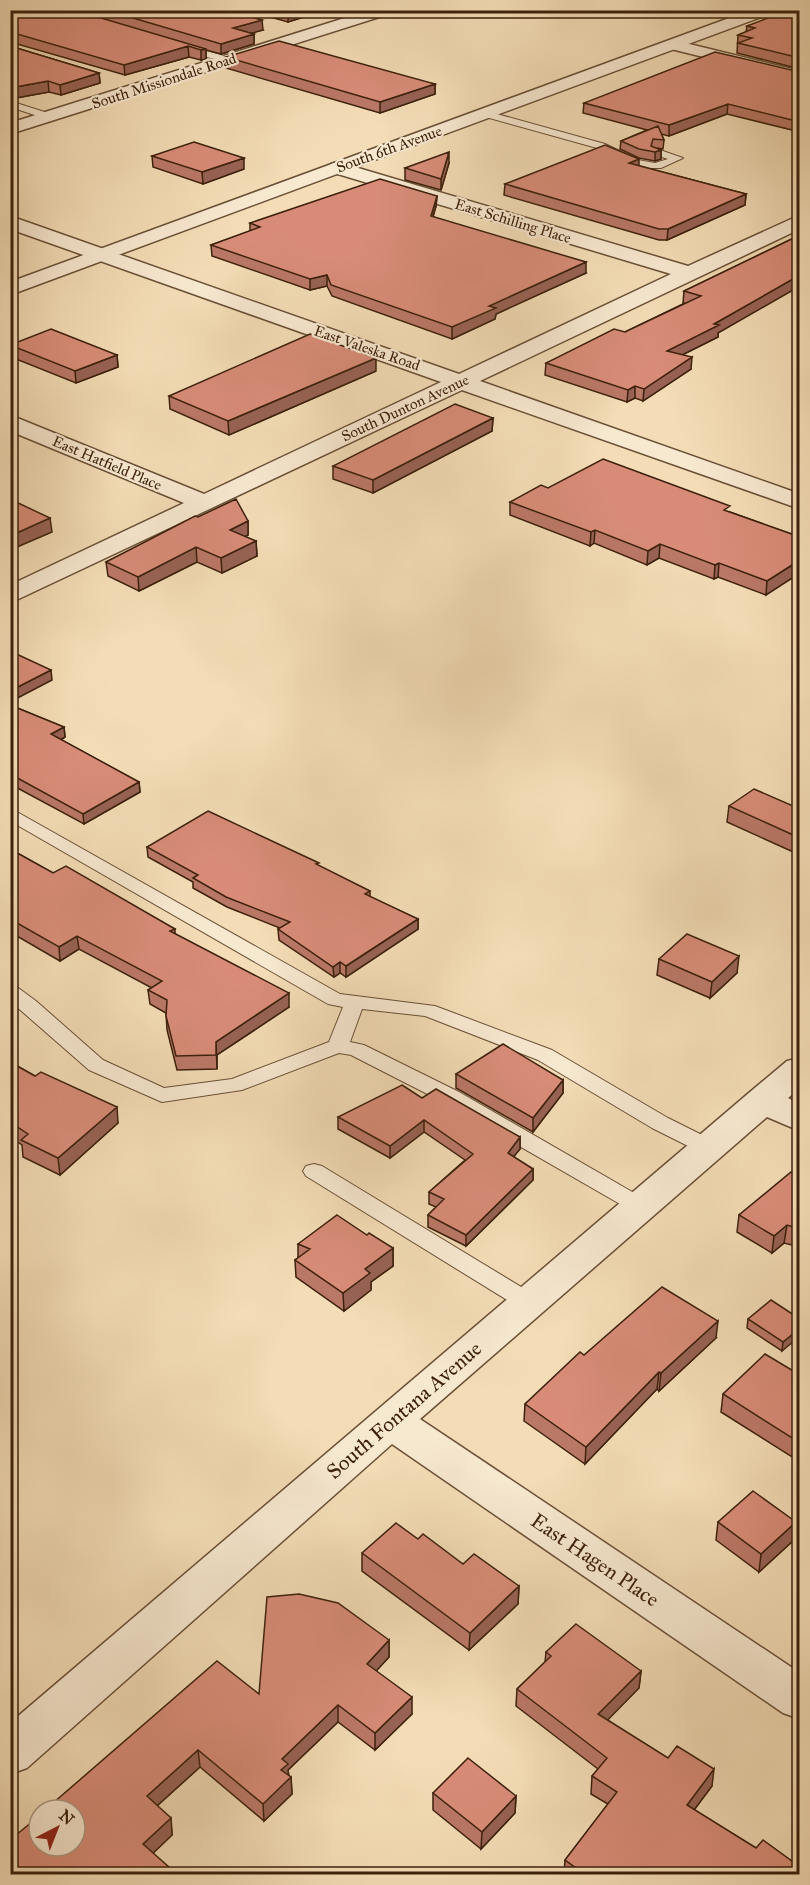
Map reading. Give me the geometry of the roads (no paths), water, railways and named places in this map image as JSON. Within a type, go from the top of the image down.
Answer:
[{"type":"street","name":"South Missiondale Road","points":[[10,129],[387,10]]},
{"type":"street","name":"South 6th Avenue","points":[[10,289],[767,10]]},
{"type":"street","points":[[273,26],[308,36]]},
{"type":"street","points":[[673,45],[800,76]]},
{"type":"street","points":[[108,78],[141,88]]},
{"type":"street","name":"East Schilling Place","points":[[338,168],[688,273]]},
{"type":"street","name":"South Dunton Avenue","points":[[10,595],[800,221]]},
{"type":"street","name":"East Valeska Road","points":[[10,222],[800,502]]},
{"type":"street","name":"East Hatfield Place","points":[[10,422],[204,503]]},
{"type":"street","name":"South Fontana Avenue","points":[[10,1753],[390,1420],[800,1069]]},
{"type":"street","points":[[763,1100],[800,1119]]},
{"type":"street","name":"East Hagen Place","points":[[390,1420],[800,1699]]},
{"type":"lane","points":[[172,45],[228,60]]},
{"type":"lane","points":[[10,104],[50,117]]},
{"type":"lane","points":[[486,114],[601,146],[612,156],[650,166],[658,166],[678,158],[657,152]]},
{"type":"lane","points":[[10,813],[135,887],[335,1000],[428,1010],[545,1055],[660,1123],[708,1147]]},
{"type":"lane","points":[[10,991],[96,1065],[162,1095],[236,1085],[338,1047],[357,1050],[451,1097],[640,1206]]},
{"type":"lane","points":[[338,1047],[355,1002]]},
{"type":"lane","points":[[314,1171],[528,1302]]}]
